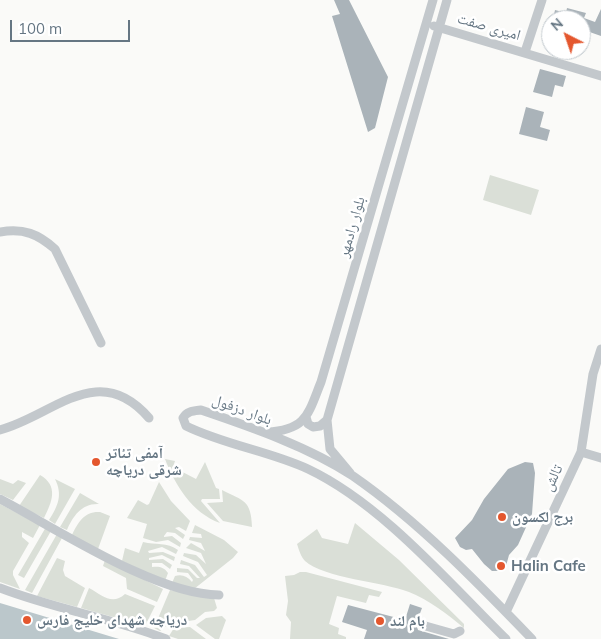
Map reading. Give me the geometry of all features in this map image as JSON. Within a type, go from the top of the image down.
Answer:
[{"type":"street","name":"بلوار رادمهر","points":[[306,417],[322,382],[433,0]]},
{"type":"street","name":"بلوار رادمهر","points":[[326,420],[447,0]]},
{"type":"street","points":[[525,52],[542,0]]},
{"type":"street","name":"امیری صفت","points":[[426,24],[601,76]]},
{"type":"street","points":[[0,232],[26,230],[43,238],[55,250],[101,343]]},
{"type":"street","name":"تالش","points":[[506,612],[581,452],[594,374],[601,349]]},
{"type":"street","points":[[0,430],[39,414],[66,398],[99,392],[118,395],[140,408],[149,418]]},
{"type":"street","name":"بلوار دزفول","points":[[506,639],[422,555],[358,500],[307,469],[190,428],[186,426],[183,418],[190,411],[201,410],[265,432],[352,476],[401,513],[532,639]]},
{"type":"street","points":[[265,432],[292,429],[306,417],[308,424],[313,427],[320,426],[326,420]]},
{"type":"street","points":[[326,420],[330,449],[352,476]]},
{"type":"street","points":[[581,452],[601,458]]},
{"type":"street","points":[[0,499],[128,568],[168,584],[199,593],[219,595]]},
{"type":"street","points":[[0,588],[31,600],[95,616],[166,639]]},
{"type":"street","points":[[422,624],[454,634],[460,631]]},
{"type":"shaded area","points":[[490,175],[539,190],[531,215],[483,200]]},
{"type":"shaded area","points":[[165,459],[175,461],[173,467],[196,479],[205,462],[216,488],[219,489],[220,499],[202,499],[201,501],[220,523],[201,512],[186,497],[174,479]]},
{"type":"shaded area","points":[[40,475],[46,479],[52,489],[51,500],[44,518],[19,506]]},
{"type":"shaded area","points":[[0,479],[13,484],[18,480],[26,483],[13,500],[0,494]]},
{"type":"shaded area","points":[[55,479],[75,489],[55,524],[49,520],[55,510],[59,495]]},
{"type":"shaded area","points":[[159,482],[171,501],[190,521],[186,531],[179,527],[175,528],[185,535],[183,539],[175,533],[167,532],[164,536],[172,536],[181,543],[180,547],[168,540],[156,542],[143,538],[147,524],[127,518],[138,500],[147,505],[149,504]]},
{"type":"shaded area","points":[[222,490],[245,502],[250,511],[252,527],[223,521],[207,503],[223,502]]},
{"type":"shaded area","points":[[80,493],[99,504],[93,504],[79,511],[67,530],[60,527]]},
{"type":"shaded area","points":[[0,504],[40,525],[33,538],[22,532],[22,537],[29,543],[13,571],[20,589],[0,582]]},
{"type":"shaded area","points":[[100,512],[110,516],[98,549],[72,535],[86,515]]},
{"type":"shaded area","points":[[355,523],[399,560],[464,624],[464,628],[431,603],[409,592],[325,572],[305,561],[297,544],[317,529],[322,538],[348,544]]},
{"type":"shaded area","points":[[195,525],[224,540],[238,552],[194,589],[172,583],[175,576],[178,575],[188,578],[192,582],[193,580],[188,573],[177,572],[177,568],[188,569],[197,578],[200,578],[189,566],[180,564],[181,560],[195,565],[204,577],[207,575],[198,562],[183,556],[184,553],[196,555],[206,564],[201,553],[186,548],[191,543],[205,551],[201,543],[189,540],[190,537],[202,538],[201,534],[192,533]]},
{"type":"shaded area","points":[[46,527],[51,531],[24,578],[18,575]]},
{"type":"shaded area","points":[[57,534],[62,538],[32,593],[25,590]]},
{"type":"shaded area","points":[[143,542],[166,545],[178,550],[176,554],[162,547],[148,551],[149,553],[163,552],[175,557],[174,561],[162,555],[149,558],[149,560],[163,559],[172,565],[170,569],[162,563],[152,563],[152,567],[161,567],[168,573],[165,581],[122,561],[125,548],[139,553]]},
{"type":"shaded area","points":[[57,558],[65,561],[63,570],[65,576],[85,588],[77,607],[37,596]]},
{"type":"shaded area","points":[[105,560],[163,589],[157,602],[127,589],[126,578],[103,566]]},
{"type":"shaded area","points":[[300,572],[382,592],[379,597],[369,595],[366,603],[337,596],[329,624],[339,628],[338,634],[346,637],[346,639],[290,639],[291,622],[286,615],[288,601],[285,576]]},
{"type":"shaded area","points":[[89,588],[107,598],[116,599],[125,594],[155,606],[145,626],[81,608]]},
{"type":"shaded area","points":[[170,590],[214,598],[217,608],[214,611],[205,612],[195,620],[169,624],[160,631],[154,628]]},
{"type":"shaded area","name":"دریاچه شهدای خلیج فارس","points":[[0,603],[119,639],[0,639]]},
{"type":"shaded area","points":[[222,616],[226,620],[219,639],[215,639],[196,625],[206,618]]},
{"type":"shaded area","points":[[190,627],[206,639],[178,639],[169,636],[174,628]]},
{"type":"building","points":[[334,0],[349,0],[388,77],[375,128],[368,132],[332,16],[340,14]]},
{"type":"building","points":[[601,9],[601,36],[591,32],[591,21],[595,22]]},
{"type":"building","points":[[540,69],[566,76],[563,87],[555,85],[552,97],[533,92]]},
{"type":"building","points":[[526,107],[544,112],[540,127],[550,130],[547,141],[519,134]]},
{"type":"building","name":"برج لکسون","points":[[525,462],[533,463],[535,473],[532,514],[518,545],[509,555],[506,566],[501,571],[492,571],[472,549],[466,550],[460,547],[455,538],[472,520],[484,499],[508,469]]},
{"type":"building","name":"بام لند","points":[[410,604],[422,608],[416,624],[418,630],[449,639],[364,639],[367,630],[342,622],[348,605],[405,620]]},
{"type":"place","name":"آمفی تئاتر شرقی دریاچه","points":[[96,462]]},
{"type":"place","name":"برج لکسون","points":[[502,517]]},
{"type":"place","name":"Halin Cafe","points":[[501,566]]},
{"type":"place","name":"دریاچه شهدای خلیج فارس","points":[[27,620]]},
{"type":"place","name":"بام لند","points":[[380,621]]}]
